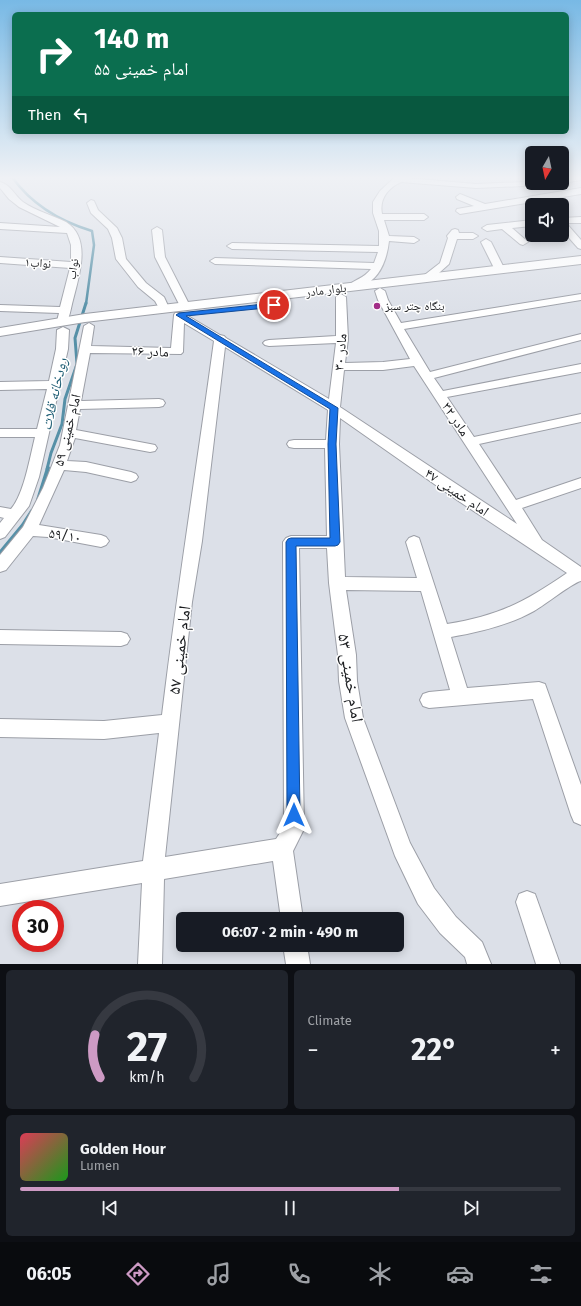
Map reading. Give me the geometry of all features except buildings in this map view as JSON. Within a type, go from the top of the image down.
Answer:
[{"type":"main road","name":"بلوار مادر","points":[[303,297],[353,286],[581,260]]},
{"type":"main road","name":"بلوار مادر","points":[[0,332],[65,322],[86,324],[182,310],[303,297],[341,297],[581,270]]},
{"type":"main road","name":"بلوار مادر","points":[[86,324],[164,308],[182,310]]},
{"type":"main road","name":"بلوار مادر","points":[[0,341],[65,322]]},
{"type":"street","points":[[57,222],[70,230]]},
{"type":"street","points":[[106,222],[112,228],[118,238],[121,259],[142,285],[160,299],[164,308]]},
{"type":"street","points":[[353,286],[367,279],[378,266],[383,250],[384,238],[381,222]]},
{"type":"street","points":[[487,228],[525,224]]},
{"type":"street","points":[[0,226],[70,230]]},
{"type":"street","points":[[504,226],[523,242]]},
{"type":"street","name":"نواب","points":[[65,322],[76,265],[76,249],[73,232],[70,230]]},
{"type":"street","points":[[157,230],[160,257],[182,310]]},
{"type":"street","points":[[569,232],[580,244]]},
{"type":"street","points":[[426,278],[444,264],[454,234],[473,236]]},
{"type":"street","points":[[384,238],[414,240]]},
{"type":"street","points":[[486,242],[500,270]]},
{"type":"street","points":[[232,246],[383,250]]},
{"type":"street","name":"نواب۱","points":[[0,260],[76,265]]},
{"type":"street","points":[[215,261],[378,266]]},
{"type":"street","name":"مادر ۳۲","points":[[380,292],[397,327],[417,362],[440,394],[537,544]]},
{"type":"street","name":"مادر ۳۰","points":[[334,408],[342,339],[341,297]]},
{"type":"street","points":[[397,327],[581,297]]},
{"type":"street","points":[[0,308],[65,322]]},
{"type":"street","name":"امام خمینی ۴۷","points":[[182,310],[220,338],[334,408],[462,496],[537,544],[580,574]]},
{"type":"street","name":"مادر ۲۶","points":[[86,349],[177,352],[182,310]]},
{"type":"street","name":"امام خمینی ۵۹","points":[[0,533],[22,506],[32,477],[62,349],[65,322]]},
{"type":"street","name":"امام خمینی ۵۹","points":[[0,566],[29,530],[60,465],[67,445],[86,349],[86,324]]},
{"type":"street","points":[[427,376],[581,337]]},
{"type":"street","name":"امام خمینی ۵۷","points":[[150,964],[153,870],[184,602],[194,541],[220,338]]},
{"type":"street","points":[[269,343],[342,339]]},
{"type":"street","points":[[339,367],[383,366],[417,362]]},
{"type":"street","points":[[440,394],[581,368]]},
{"type":"street","points":[[0,386],[54,386]]},
{"type":"street","points":[[75,405],[159,403]]},
{"type":"street","name":"امام خمینی ۵۳","points":[[334,408],[332,444],[337,583],[347,655],[348,681],[354,718],[402,849],[426,896],[448,925],[474,950],[479,964]]},
{"type":"street","points":[[471,442],[581,418]]},
{"type":"street","points":[[0,432],[43,433]]},
{"type":"street","points":[[69,433],[150,448]]},
{"type":"street","points":[[294,444],[332,444]]},
{"type":"street","points":[[60,465],[86,467],[131,478]]},
{"type":"street","points":[[513,506],[581,483]]},
{"type":"street","points":[[0,512],[15,515]]},
{"type":"street","name":"۵۹/۱۰","points":[[29,530],[48,531],[101,541]]},
{"type":"street","points":[[291,912],[282,849],[294,830],[291,542],[335,542]]},
{"type":"street","points":[[414,542],[461,697]]},
{"type":"street","points":[[441,632],[460,630],[510,615],[580,574]]},
{"type":"street","points":[[337,583],[427,585]]},
{"type":"street","points":[[0,637],[121,639]]},
{"type":"street","points":[[429,700],[539,690],[581,815]]},
{"type":"street","points":[[0,728],[104,730],[170,723]]},
{"type":"street","points":[[0,895],[282,849]]},
{"type":"street","points":[[527,902],[548,964]]},
{"type":"street","points":[[297,952],[298,964]]},
{"type":"waterway","name":"رودخانه قلات","points":[[68,222],[92,231],[94,245],[86,304]]},
{"type":"waterway","name":"رودخانه قلات","points":[[47,469],[51,453],[62,424],[65,399],[77,364],[75,338],[86,303]]},
{"type":"waterway","name":"رودخانه قلات","points":[[38,500],[48,468]]},
{"type":"waterway","name":"رودخانه قلات","points":[[0,553],[23,525],[32,511]]},
{"type":"place","name":"بنگاه چتر سبز","points":[[377,306]]},
{"type":"route","points":[[274,305],[179,315],[220,338],[334,408],[332,444],[335,542],[291,542],[294,815]]}]
